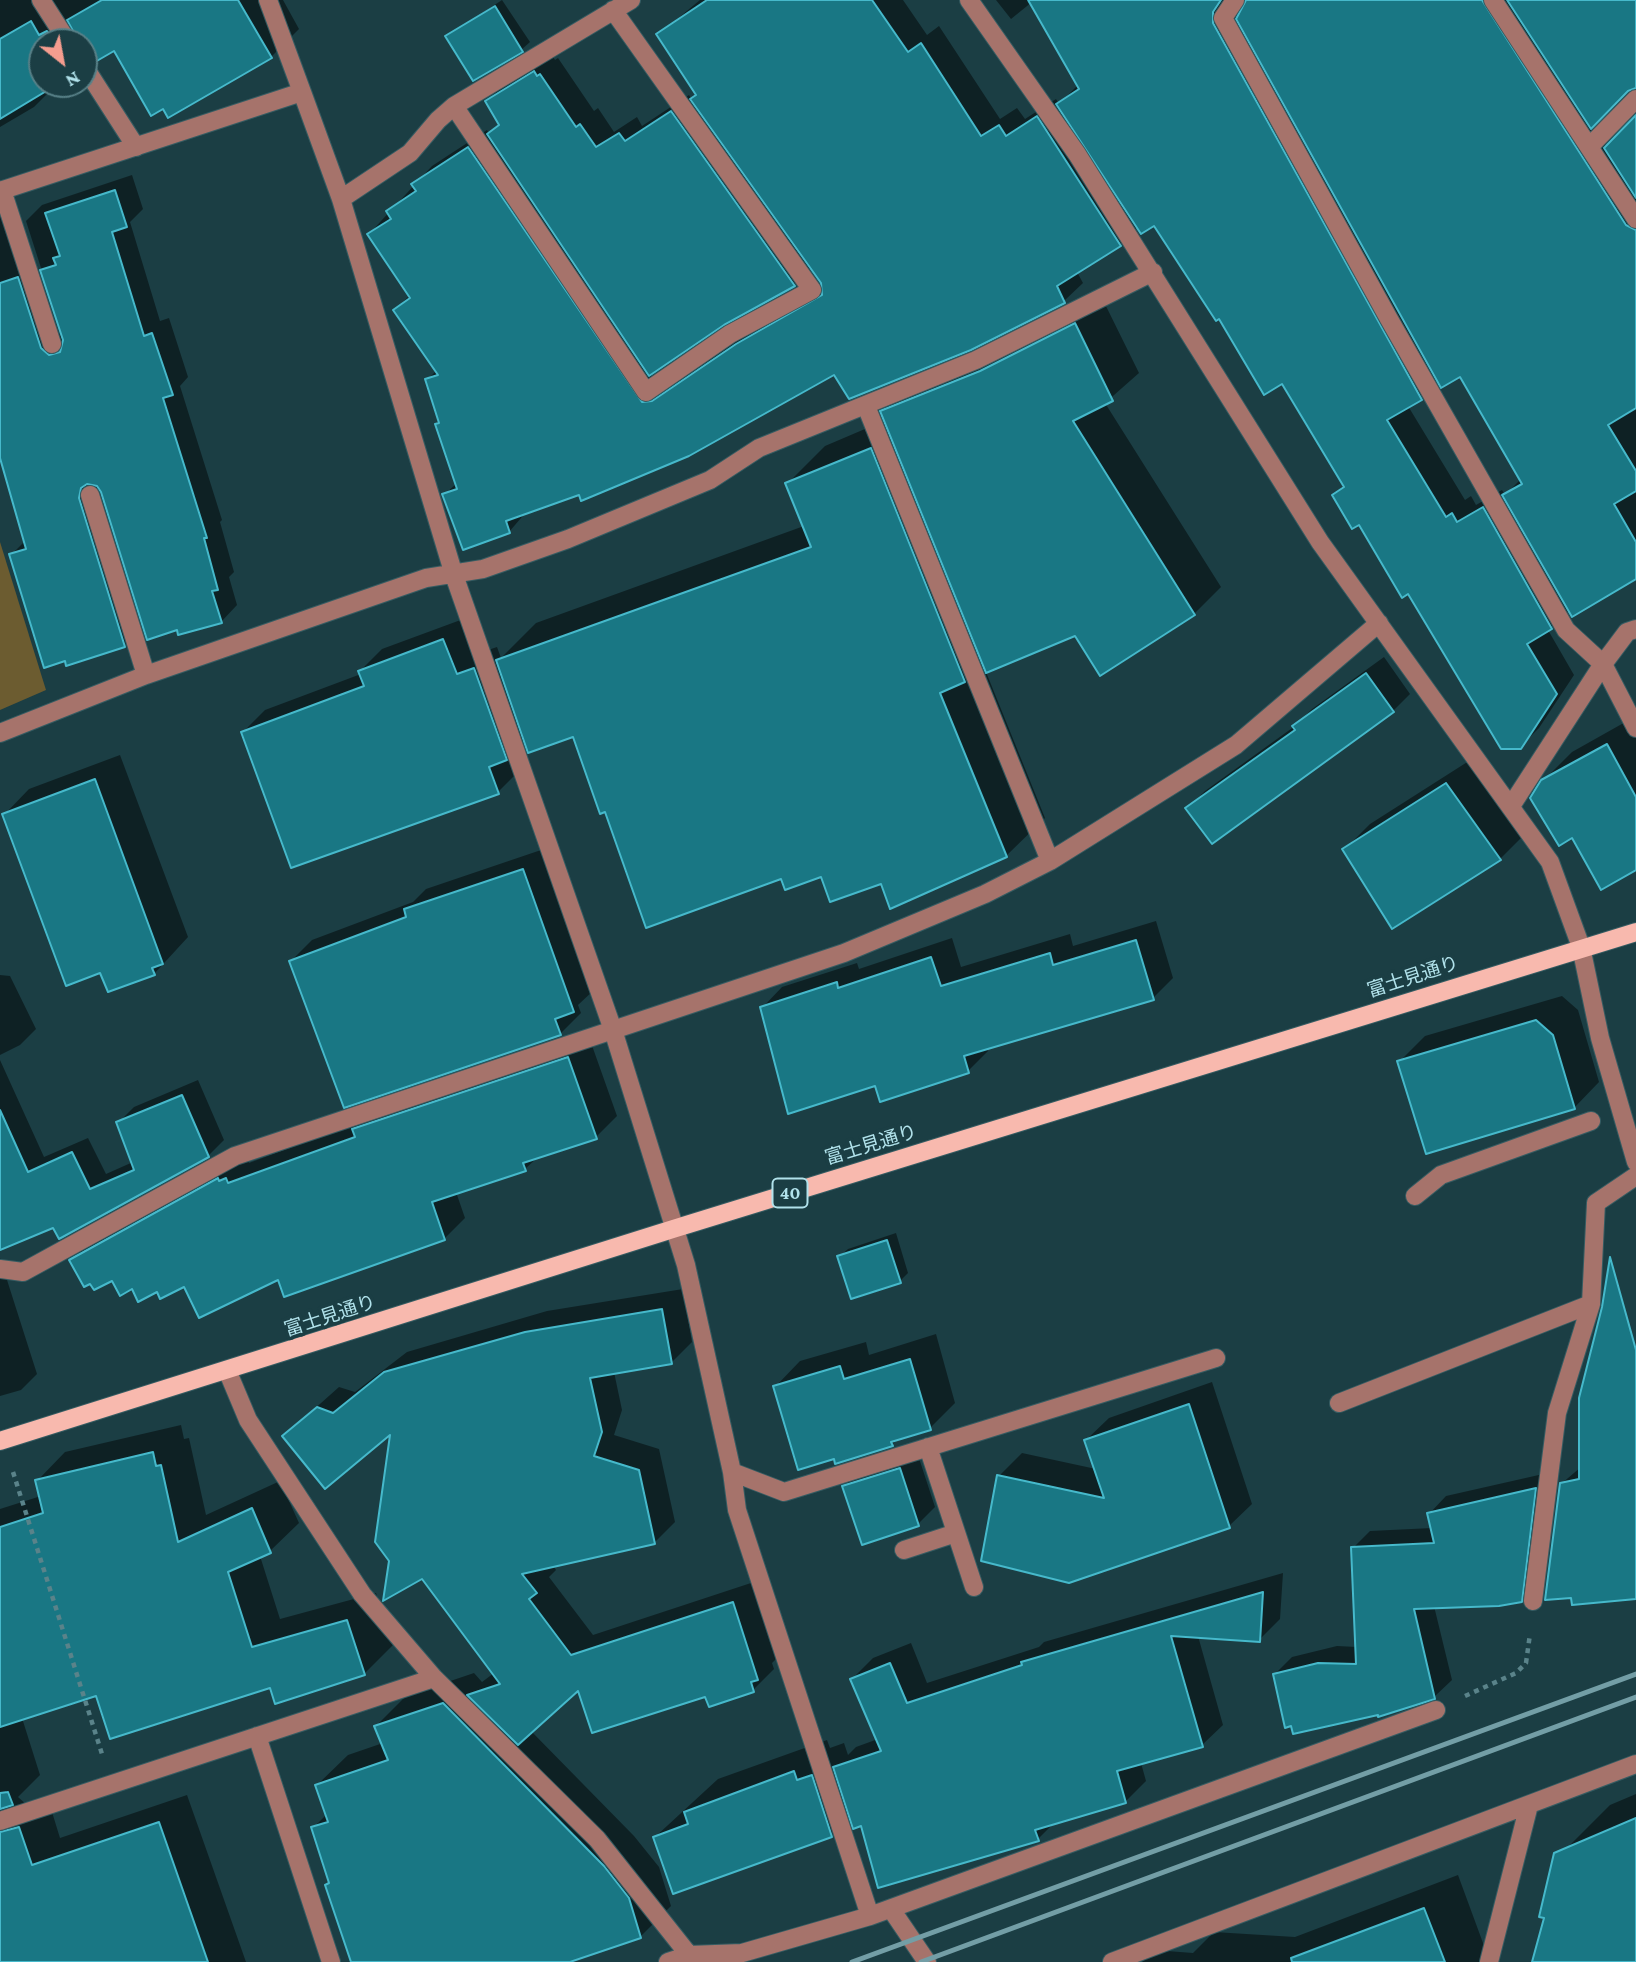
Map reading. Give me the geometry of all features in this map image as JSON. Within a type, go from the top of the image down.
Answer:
[{"type":"main road","name":"富士見通り","points":[[0,1441],[673,1228],[1636,932]]},
{"type":"street","points":[[41,0],[59,28]]},
{"type":"street","points":[[268,0],[341,199],[454,575],[613,1030],[685,1265],[732,1472],[737,1510],[870,1916]]},
{"type":"street","points":[[341,199],[410,153],[438,120],[454,107],[631,0]]},
{"type":"street","points":[[969,0],[1077,154],[1320,541],[1550,862],[1581,947],[1600,1038],[1628,1102],[1636,1162]]},
{"type":"street","points":[[1235,0],[1223,18],[1566,630],[1603,664],[1636,728]]},
{"type":"street","points":[[1493,0],[1636,219]]},
{"type":"street","points":[[454,107],[646,391],[730,334],[812,290],[612,10]]},
{"type":"street","points":[[98,88],[136,146]]},
{"type":"street","points":[[52,344],[1,191],[302,92]]},
{"type":"street","points":[[1589,147],[1636,99]]},
{"type":"street","points":[[0,733],[146,675],[426,578],[483,569],[568,539],[710,480],[759,448],[976,360],[1153,272]]},
{"type":"street","points":[[866,406],[1049,861]]},
{"type":"street","points":[[90,495],[146,675]]},
{"type":"street","points":[[0,1269],[23,1272],[236,1156],[844,953],[985,894],[1049,861],[1237,745],[1378,623]]},
{"type":"street","points":[[1511,806],[1603,664],[1628,632],[1636,629]]},
{"type":"street","points":[[1415,1196],[1441,1175],[1591,1121]]},
{"type":"street","points":[[1533,1601],[1557,1413],[1591,1304],[1596,1203],[1636,1176]]},
{"type":"street","points":[[1339,1404],[1591,1304]]},
{"type":"street","points":[[732,1472],[784,1492],[1216,1358]]},
{"type":"street","points":[[227,1370],[248,1419],[362,1594],[434,1678],[597,1839],[689,1955]]},
{"type":"street","points":[[928,1447],[974,1587]]},
{"type":"street","points":[[904,1550],[956,1533]]},
{"type":"street","points":[[0,1821],[434,1678]]},
{"type":"street","points":[[668,1962],[689,1955],[742,1954],[870,1916],[1436,1710]]},
{"type":"street","points":[[257,1736],[331,1962]]},
{"type":"street","points":[[1112,1962],[1636,1764]]},
{"type":"street","points":[[1489,1962],[1529,1805]]},
{"type":"street","points":[[891,1909],[927,1962]]},
{"type":"path","points":[[13,1471],[112,1784]]},
{"type":"path","points":[[1436,1710],[1516,1673],[1526,1663],[1533,1601]]},
{"type":"shaded area","points":[[0,542],[46,690],[0,710]]},
{"type":"building","points":[[102,0],[238,0],[272,58],[168,118],[163,109],[151,116],[114,51],[98,60],[98,28],[71,28],[67,20]]},
{"type":"building","points":[[707,0],[872,0],[908,52],[921,43],[981,136],[999,125],[1006,136],[1037,116],[1121,246],[1057,286],[1065,303],[971,350],[849,399],[834,375],[689,456],[581,501],[579,495],[506,521],[510,533],[463,550],[442,494],[457,489],[435,424],[439,423],[425,379],[438,375],[393,310],[410,298],[367,234],[391,219],[386,211],[416,191],[411,184],[468,147],[642,402],[652,401],[736,344],[822,295],[821,283],[690,99],[696,95],[656,34]]},
{"type":"building","points":[[1028,0],[1221,0],[1213,12],[1213,23],[1422,400],[1387,420],[1446,517],[1452,513],[1457,522],[1483,507],[1552,629],[1527,644],[1557,694],[1521,749],[1501,749],[1408,594],[1402,598],[1359,525],[1352,529],[1332,495],[1344,487],[1282,384],[1264,395],[1219,319],[1216,321],[1154,226],[1141,234],[1056,104],[1079,89]]},
{"type":"building","points":[[1246,0],[1482,0],[1626,225],[1636,230],[1636,408],[1608,425],[1636,471],[1636,491],[1614,504],[1636,542],[1636,579],[1572,617],[1502,495],[1522,484],[1460,377],[1441,388],[1236,19]]},
{"type":"building","points":[[1507,0],[1636,0],[1636,88],[1628,91],[1591,129]]},
{"type":"building","points":[[495,6],[523,52],[473,81],[445,36]]},
{"type":"building","points":[[31,21],[35,28],[28,28],[28,98],[35,98],[0,119],[0,39]]},
{"type":"building","points":[[534,71],[537,76],[540,74],[576,127],[580,124],[596,147],[619,133],[625,141],[671,111],[795,286],[724,325],[649,376],[487,134],[499,125],[485,101]]},
{"type":"building","points":[[1636,115],[1636,198],[1604,148]]},
{"type":"building","points":[[115,190],[127,227],[112,232],[144,336],[152,333],[173,395],[163,398],[207,538],[204,538],[218,590],[212,591],[222,623],[178,635],[177,630],[147,640],[101,492],[97,486],[87,484],[81,488],[79,498],[125,647],[66,666],[65,661],[44,668],[9,554],[26,549],[0,458],[0,283],[18,277],[41,348],[49,355],[60,352],[63,340],[40,270],[56,265],[53,258],[60,256],[45,213]]},
{"type":"building","points":[[1075,323],[1113,401],[1073,421],[1195,615],[1100,676],[1075,636],[986,673],[880,411],[980,371]]},
{"type":"building","points":[[871,448],[965,682],[940,693],[1007,857],[890,909],[881,884],[830,902],[821,877],[785,890],[781,879],[646,928],[605,812],[600,814],[573,737],[528,753],[496,660],[811,547],[785,483]]},
{"type":"building","points":[[443,639],[457,674],[474,668],[507,760],[489,767],[499,794],[291,868],[241,732],[364,686],[358,671]]},
{"type":"building","points":[[1366,673],[1394,712],[1212,844],[1185,808],[1295,730],[1292,726]]},
{"type":"building","points":[[1607,744],[1636,797],[1636,870],[1601,890],[1572,838],[1559,846],[1530,798],[1541,780]]},
{"type":"building","points":[[95,779],[163,964],[152,968],[155,975],[108,992],[100,973],[66,986],[2,814]]},
{"type":"building","points":[[1446,783],[1501,860],[1392,929],[1342,849]]},
{"type":"building","points":[[523,869],[574,1012],[555,1019],[561,1035],[344,1108],[289,961],[406,917],[404,909]]},
{"type":"building","points":[[1136,940],[1154,1000],[964,1056],[969,1073],[880,1102],[875,1086],[788,1114],[760,1007],[837,982],[838,988],[931,957],[941,986],[1050,953],[1053,965]]},
{"type":"building","points":[[1536,1020],[1553,1035],[1575,1109],[1426,1154],[1397,1061]]},
{"type":"building","points":[[568,1057],[597,1139],[523,1163],[526,1171],[432,1202],[445,1240],[284,1297],[278,1280],[199,1318],[184,1287],[160,1299],[157,1292],[138,1302],[132,1289],[120,1296],[112,1281],[94,1290],[90,1284],[84,1287],[69,1260],[218,1178],[219,1181],[226,1178],[228,1183],[355,1137],[352,1129]]},
{"type":"building","points":[[182,1095],[209,1157],[59,1239],[53,1228],[0,1250],[0,1110],[28,1172],[72,1152],[90,1189],[134,1170],[116,1122]]},
{"type":"building","points":[[887,1240],[901,1283],[851,1299],[837,1256]]},
{"type":"building","points":[[1610,1257],[1636,1350],[1636,1599],[1572,1605],[1571,1598],[1545,1600],[1560,1483],[1579,1479],[1579,1398],[1602,1307]]},
{"type":"building","points":[[662,1309],[672,1364],[590,1378],[602,1432],[594,1456],[639,1470],[655,1544],[522,1574],[537,1593],[529,1599],[571,1655],[733,1602],[758,1680],[751,1682],[754,1692],[709,1707],[705,1697],[592,1733],[578,1691],[518,1745],[467,1695],[500,1684],[422,1579],[383,1601],[389,1561],[375,1542],[390,1435],[325,1489],[282,1436],[317,1407],[333,1413],[384,1372],[525,1332]]},
{"type":"building","points":[[910,1359],[931,1430],[891,1442],[893,1446],[835,1464],[834,1459],[798,1470],[773,1386],[840,1366],[844,1379]]},
{"type":"building","points":[[1189,1404],[1230,1528],[1069,1583],[981,1561],[997,1475],[1104,1498],[1084,1440]]},
{"type":"building","points":[[153,1452],[156,1466],[161,1465],[178,1542],[252,1508],[271,1553],[228,1572],[252,1647],[347,1620],[365,1675],[275,1704],[270,1688],[110,1739],[96,1696],[0,1727],[0,1527],[43,1513],[35,1480]]},
{"type":"building","points":[[900,1468],[919,1526],[862,1545],[842,1486]]},
{"type":"building","points":[[1536,1488],[1522,1602],[1499,1606],[1414,1609],[1435,1699],[1378,1717],[1293,1734],[1291,1726],[1285,1728],[1273,1674],[1318,1663],[1356,1664],[1351,1547],[1434,1543],[1427,1513]]},
{"type":"building","points":[[1263,1592],[1260,1642],[1171,1636],[1203,1747],[1117,1771],[1126,1803],[1035,1830],[1039,1841],[878,1888],[861,1826],[853,1829],[833,1767],[881,1751],[850,1679],[890,1663],[907,1703],[1022,1665],[1021,1662]]},
{"type":"building","points":[[443,1703],[604,1866],[629,1898],[641,1938],[570,1962],[351,1962],[325,1885],[329,1883],[311,1827],[328,1822],[315,1785],[388,1760],[374,1726]]},
{"type":"building","points":[[794,1771],[797,1780],[812,1775],[832,1837],[673,1894],[653,1837],[688,1824],[684,1812]]},
{"type":"building","points":[[8,1792],[13,1805],[0,1809],[0,1793]]},
{"type":"building","points":[[1636,1818],[1636,1962],[1532,1962],[1544,1918],[1539,1917],[1554,1853]]},
{"type":"building","points":[[159,1822],[208,1962],[0,1962],[0,1832],[19,1827],[32,1865]]},
{"type":"building","points":[[1424,1908],[1445,1962],[1292,1962],[1291,1958]]},
{"type":"railway","points":[[852,1962],[1636,1674]]},
{"type":"railway","points":[[921,1962],[1636,1697]]}]
